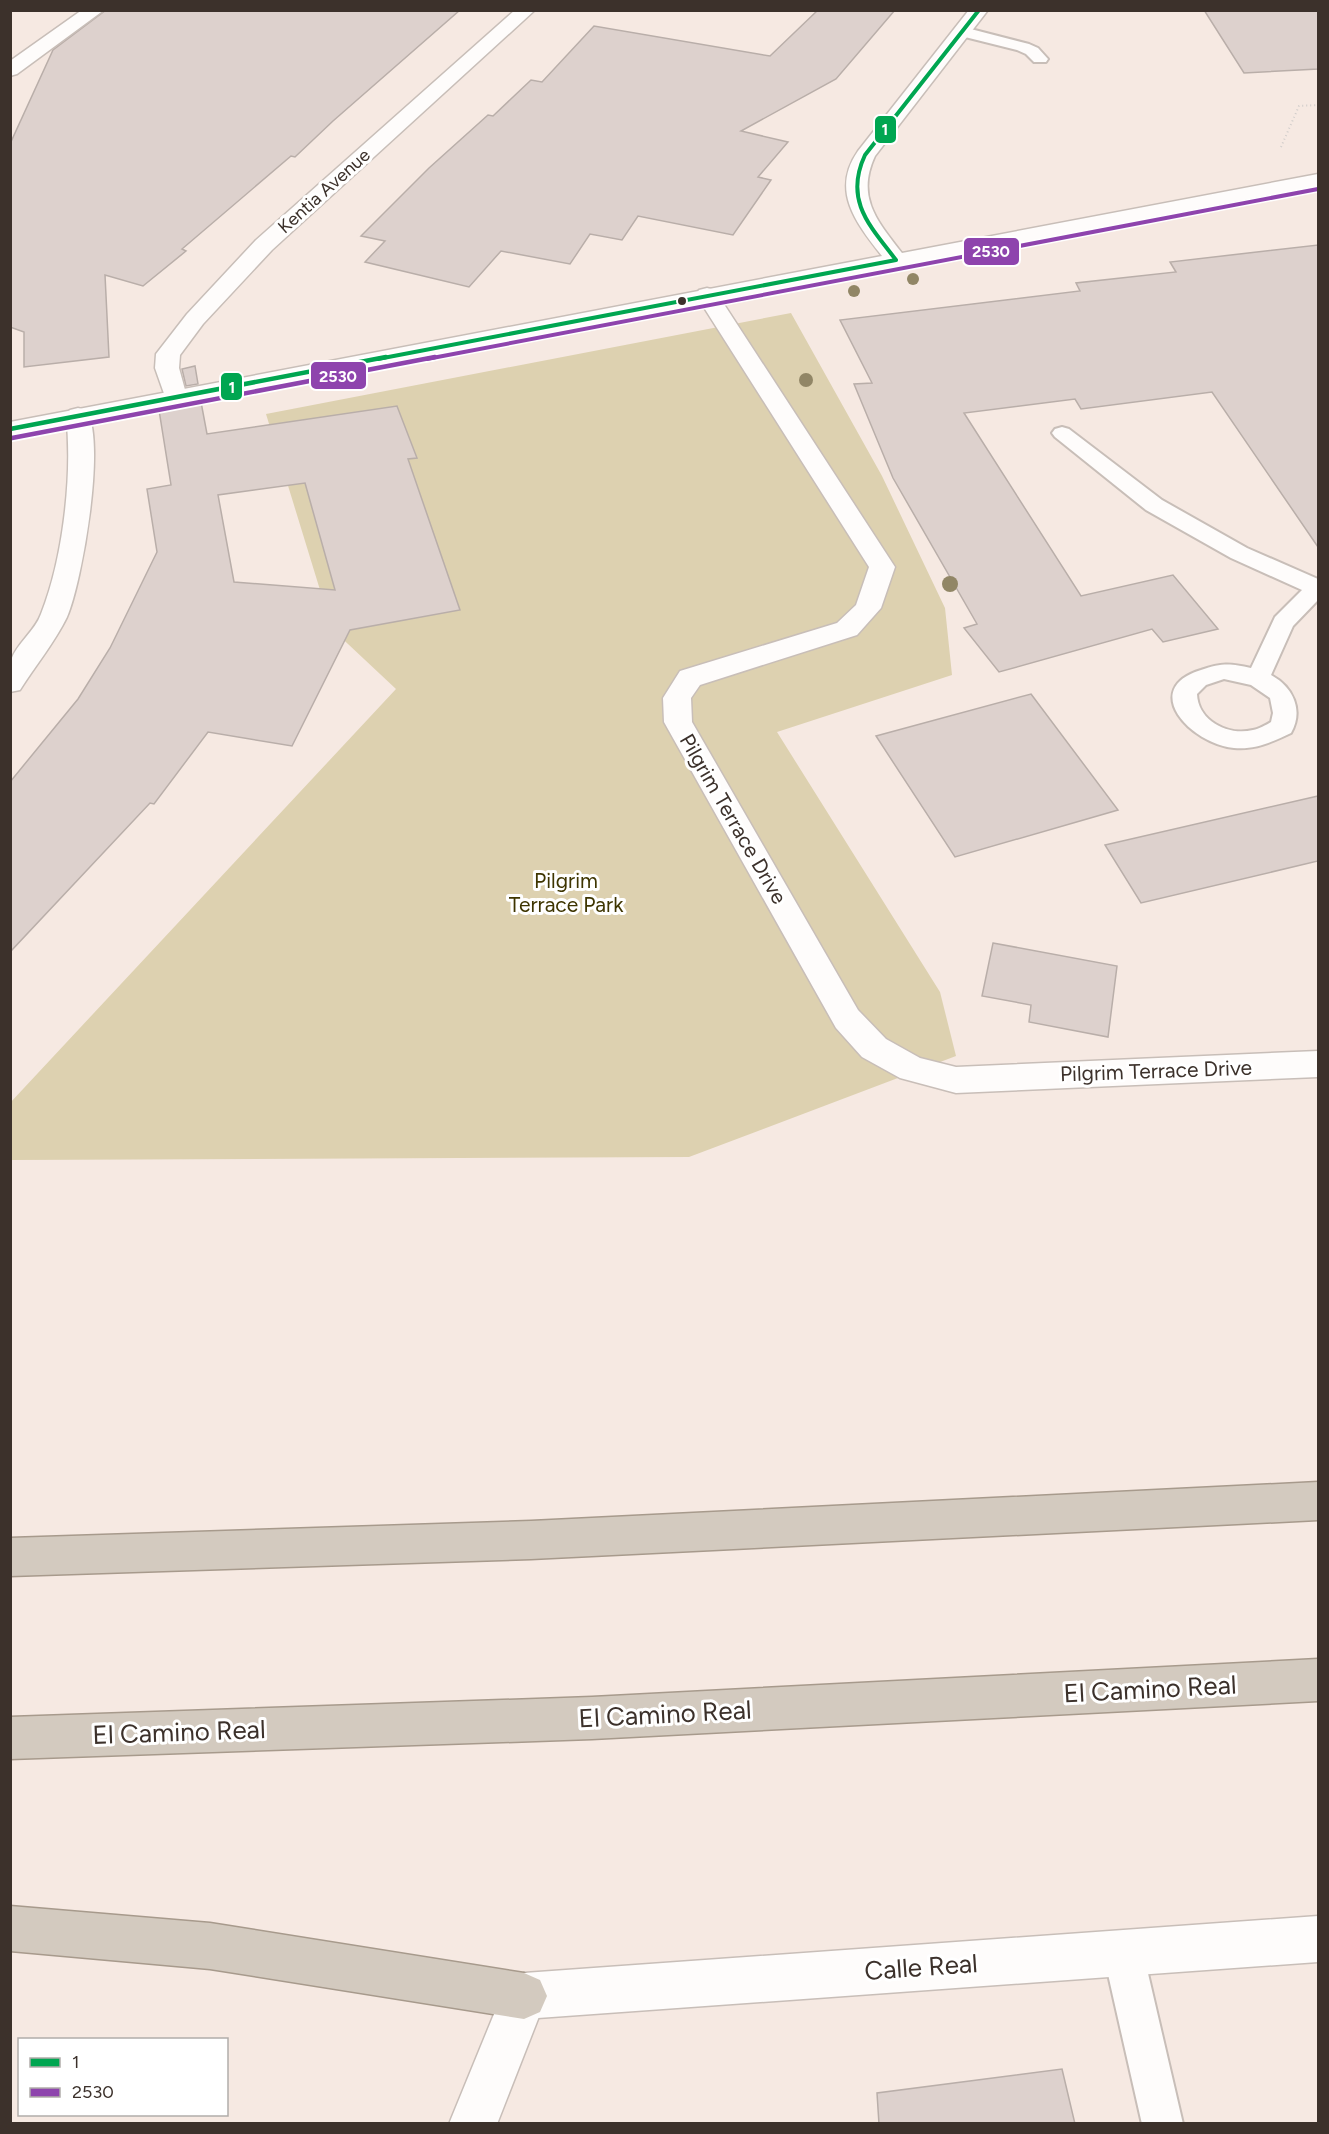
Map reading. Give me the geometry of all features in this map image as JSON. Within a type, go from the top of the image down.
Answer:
[{"type":"highway","points":[[10,1557],[531,1540],[1318,1501]]},
{"type":"highway","name":"El Camino Real","points":[[10,1738],[592,1718],[1318,1680]]},
{"type":"highway","points":[[10,1928],[210,1946],[524,1996]]},
{"type":"street","points":[[10,70],[95,10]]},
{"type":"street","name":"Kentia Avenue","points":[[175,397],[167,368],[168,354],[195,319],[264,245],[526,10]]},
{"type":"street","points":[[896,260],[864,213],[856,195],[856,176],[865,156],[979,10]]},
{"type":"street","points":[[10,429],[1318,180]]},
{"type":"street","name":"Pilgrim Terrace Drive","points":[[707,295],[882,567],[868,608],[847,629],[690,678],[678,698],[678,722],[847,1019],[874,1048],[912,1069],[956,1080],[1318,1064]]},
{"type":"street","points":[[10,683],[54,615],[67,567],[78,511],[82,446],[78,416]]},
{"type":"street","name":"Calle Real","points":[[524,1996],[1318,1939]]},
{"type":"street","points":[[473,2124],[524,1996]]},
{"type":"lane","points":[[963,32],[1023,47],[1032,51],[1040,59]]},
{"type":"lane","points":[[1062,433],[1154,505],[1239,553],[1318,588],[1283,622],[1258,678]]},
{"type":"lane","points":[[1123,1952],[1163,2124]]},
{"type":"path","points":[[1278,152],[1299,106],[1318,105]]},
{"type":"green space","name":"Pilgrim Terrace Park","points":[[791,313],[882,476],[945,608],[952,675],[777,732],[940,992],[956,1056],[689,1157],[11,1160],[10,1103],[396,689],[332,629],[266,414]]},
{"type":"building","points":[[106,10],[460,10],[295,157],[291,156],[182,249],[186,251],[143,286],[105,275],[109,357],[24,367],[24,332],[10,327],[10,144],[53,50]]},
{"type":"building","points":[[818,10],[895,10],[836,79],[741,131],[788,142],[758,177],[771,180],[733,235],[638,216],[622,240],[590,234],[570,264],[501,251],[469,287],[365,262],[385,241],[361,236],[429,168],[488,115],[493,116],[531,80],[542,82],[594,26],[770,56]]},
{"type":"building","points":[[1204,10],[1318,10],[1318,69],[1244,73]]},
{"type":"building","points":[[1318,245],[1318,547],[1212,392],[1081,409],[1075,399],[964,413],[1081,596],[1173,575],[1218,629],[1163,642],[1152,629],[999,672],[964,628],[977,624],[893,478],[854,384],[872,383],[840,320],[1080,291],[1076,283],[1176,272],[1170,262]]},
{"type":"building","points":[[195,366],[198,384],[186,386],[182,369]]},
{"type":"building","points":[[201,402],[207,434],[397,406],[417,458],[408,459],[460,610],[350,630],[292,746],[208,732],[154,804],[150,803],[10,952],[10,782],[78,699],[110,648],[157,552],[147,489],[171,485],[159,410]],"holes":[[[305,483],[335,590],[234,582],[218,495]]]},
{"type":"building","points":[[1031,694],[1118,810],[955,857],[876,736]]},
{"type":"building","points":[[1318,796],[1318,861],[1141,903],[1105,845]]},
{"type":"building","points":[[993,943],[1117,966],[1108,1037],[1029,1022],[1031,1005],[982,996]]},
{"type":"building","points":[[1062,2069],[1075,2124],[879,2124],[877,2093]]},
{"type":"transit line","name":"1","points":[[896,260],[874,232],[862,211],[856,189],[857,171],[865,155],[979,10]]},
{"type":"transit line","name":"2530","points":[[12,438],[1318,189]]},
{"type":"transit line","name":"1","points":[[10,429],[896,260]]}]
